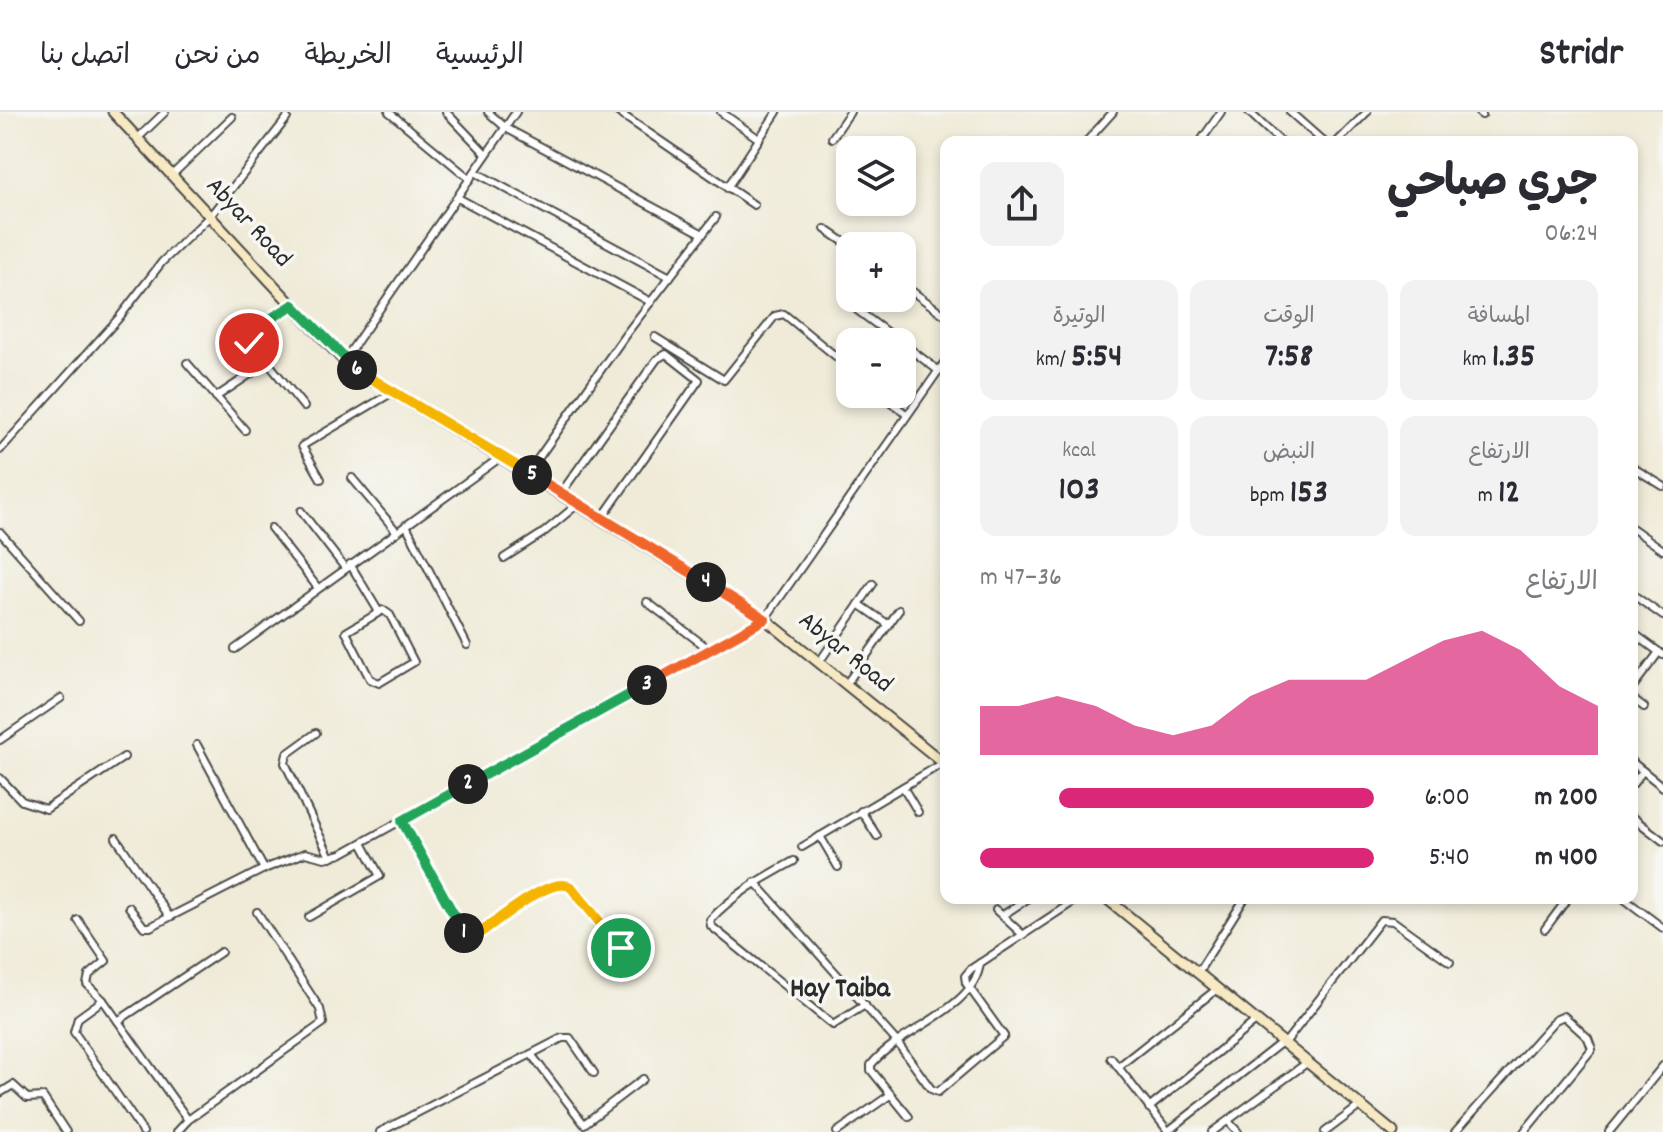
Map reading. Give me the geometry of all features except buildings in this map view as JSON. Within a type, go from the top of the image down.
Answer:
[{"type":"main road","name":"Abyar Road","points":[[113,112],[345,359],[393,392],[765,619],[940,760]]},
{"type":"main road","points":[[1113,904],[1393,1132]]},
{"type":"street","points":[[138,138],[165,112]]},
{"type":"street","points":[[389,112],[470,179]]},
{"type":"street","points":[[446,112],[486,154]]},
{"type":"street","points":[[488,112],[506,128],[703,234]]},
{"type":"street","points":[[345,359],[516,112]]},
{"type":"street","points":[[618,112],[754,205]]},
{"type":"street","points":[[721,112],[759,139]]},
{"type":"street","points":[[727,188],[777,112]]},
{"type":"street","points":[[832,138],[850,112]]},
{"type":"street","points":[[1091,136],[1113,112]]},
{"type":"street","points":[[1204,136],[1221,112]]},
{"type":"street","points":[[1249,112],[1275,136]]},
{"type":"street","points":[[1343,136],[1367,112]]},
{"type":"street","points":[[1295,113],[1318,136]]},
{"type":"street","points":[[173,174],[232,117]]},
{"type":"street","points":[[0,450],[109,330],[162,262],[211,215],[287,118]]},
{"type":"street","points":[[475,172],[670,277]]},
{"type":"street","points":[[458,198],[651,302]]},
{"type":"street","points":[[528,473],[716,217]]},
{"type":"street","points":[[825,229],[836,236]]},
{"type":"street","points":[[916,294],[940,312]]},
{"type":"street","points":[[293,305],[248,335],[249,343],[304,407]]},
{"type":"street","points":[[860,312],[881,328]]},
{"type":"street","points":[[655,337],[724,380],[775,316],[784,314],[836,357]]},
{"type":"street","points":[[561,493],[657,359],[666,354],[699,380],[602,518]]},
{"type":"street","points":[[129,907],[144,927],[264,869],[305,853],[330,857],[362,843],[765,619],[939,371],[916,354]]},
{"type":"street","points":[[187,363],[245,430]]},
{"type":"street","points":[[216,397],[267,363]]},
{"type":"street","points":[[321,479],[302,446],[393,392]]},
{"type":"street","points":[[898,408],[907,415]]},
{"type":"street","points":[[235,649],[306,601],[318,588],[501,457]]},
{"type":"street","points":[[1638,471],[1663,486]]},
{"type":"street","points":[[352,478],[397,532]]},
{"type":"street","points":[[504,558],[543,533],[578,504]]},
{"type":"street","points":[[301,511],[348,566],[379,612]]},
{"type":"street","points":[[406,525],[467,645]]},
{"type":"street","points":[[271,528],[318,588]]},
{"type":"street","points":[[0,532],[79,621]]},
{"type":"street","points":[[1638,532],[1663,550]]},
{"type":"street","points":[[820,661],[873,584]]},
{"type":"street","points":[[1638,598],[1663,616]]},
{"type":"street","points":[[647,602],[710,650]]},
{"type":"street","points":[[859,604],[889,625]]},
{"type":"street","points":[[383,610],[390,615],[414,662],[379,683],[370,679],[346,634],[347,630],[379,612],[383,610]]},
{"type":"street","points":[[847,683],[899,610]]},
{"type":"street","points":[[1638,636],[1661,653],[1638,681]]},
{"type":"street","points":[[0,740],[61,698]]},
{"type":"street","points":[[1638,702],[1644,707]]},
{"type":"street","points":[[316,733],[287,754],[285,763],[330,857]]},
{"type":"street","points":[[197,745],[264,869]]},
{"type":"street","points":[[0,778],[22,801],[46,809],[124,757]]},
{"type":"street","points":[[802,847],[940,767]]},
{"type":"street","points":[[1638,767],[1663,787]]},
{"type":"street","points":[[1638,777],[1643,771]]},
{"type":"street","points":[[903,787],[918,812]]},
{"type":"street","points":[[861,811],[877,836]]},
{"type":"street","points":[[402,821],[466,936],[475,936],[548,887],[563,884],[571,887],[621,948]]},
{"type":"street","points":[[1638,822],[1663,841]]},
{"type":"street","points":[[820,836],[838,867]]},
{"type":"street","points":[[116,838],[169,916]]},
{"type":"street","points":[[309,917],[380,876],[362,843]]},
{"type":"street","points":[[794,861],[755,882],[709,923],[833,1025],[865,1005]]},
{"type":"street","points":[[755,882],[897,1042],[926,1083],[938,1092],[1004,1036],[971,991],[965,976],[981,962],[1070,904]]},
{"type":"street","points":[[1003,915],[1020,904]]},
{"type":"street","points":[[1197,974],[1241,904]]},
{"type":"street","points":[[1545,929],[1564,904]]},
{"type":"street","points":[[1631,904],[1663,928]]},
{"type":"street","points":[[996,910],[1022,934]]},
{"type":"street","points":[[177,1132],[188,1120],[323,1023],[320,1009],[257,912]]},
{"type":"street","points":[[78,920],[106,961],[87,980],[94,993],[103,1000],[188,1120]]},
{"type":"street","points":[[1111,1058],[1167,1132],[1283,1042],[1381,920],[1393,921],[1450,962]]},
{"type":"street","points":[[118,1021],[221,952]]},
{"type":"street","points":[[1118,1067],[1217,989]]},
{"type":"street","points":[[909,1117],[871,1070],[871,1065],[897,1042],[971,991]]},
{"type":"street","points":[[103,1000],[78,1018],[74,1032],[143,1132]]},
{"type":"street","points":[[1455,1132],[1555,1020],[1564,1016],[1588,1038],[1592,1049],[1524,1132]]},
{"type":"street","points":[[1149,1108],[1257,1020]]},
{"type":"street","points":[[380,1132],[562,1038],[570,1038],[594,1073]]},
{"type":"street","points":[[531,1054],[582,1124],[643,1079]]},
{"type":"street","points":[[1212,1132],[1308,1062]]},
{"type":"street","points":[[1609,1132],[1663,1066]]},
{"type":"street","points":[[0,1093],[13,1085],[27,1098],[43,1097],[66,1132]]},
{"type":"street","points":[[837,1132],[890,1095]]},
{"type":"street","points":[[1325,1132],[1361,1105]]},
{"type":"street","points":[[1228,1121],[1238,1132]]},
{"type":"district","name":"Hay Taiba","points":[[840,991]]},
{"type":"route","points":[[249,343],[248,335],[252,330],[293,305],[347,364],[765,619],[402,821],[466,936],[472,938],[548,887],[566,884],[621,948]]}]
